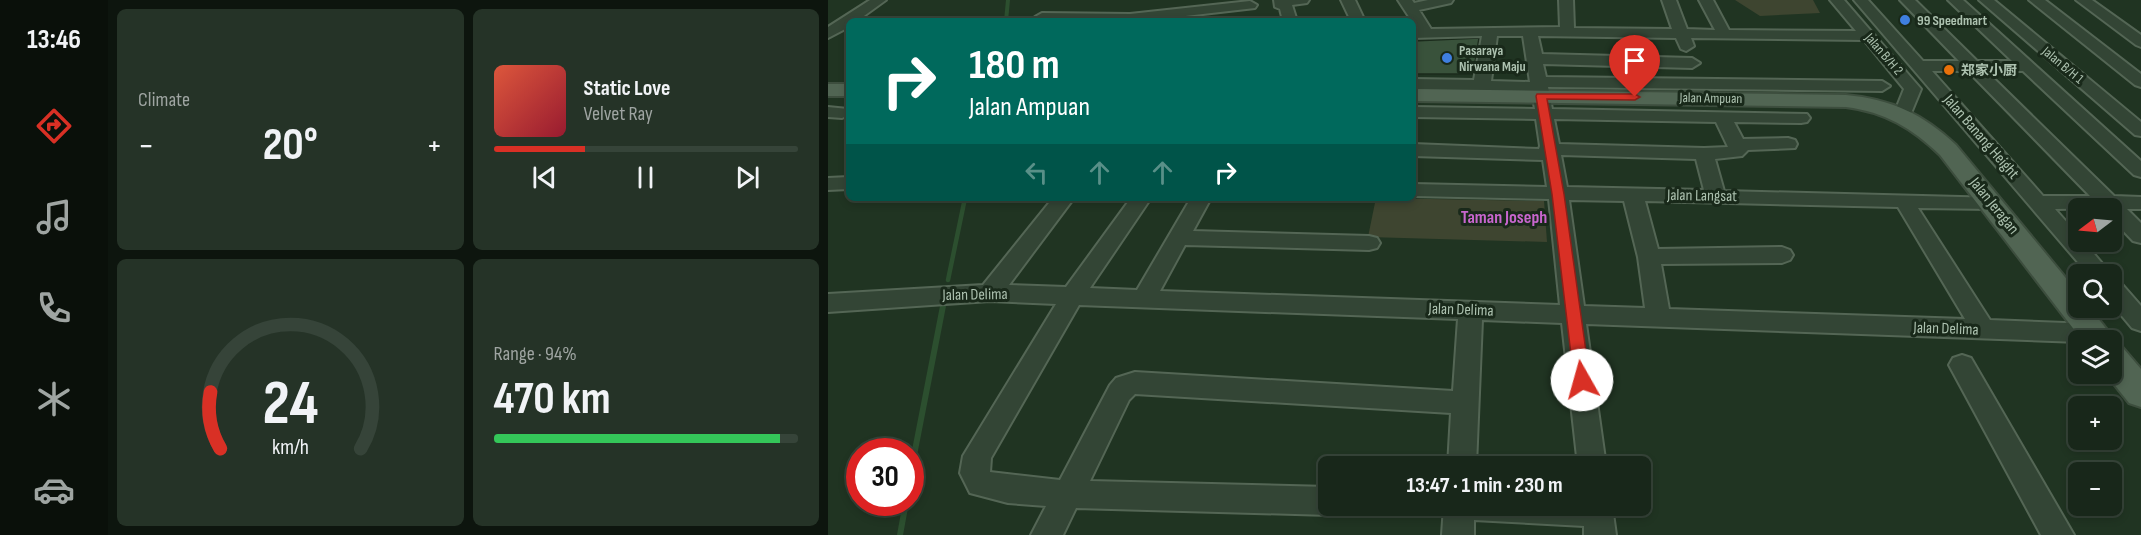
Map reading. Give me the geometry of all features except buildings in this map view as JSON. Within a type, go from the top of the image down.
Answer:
[{"type":"main road","points":[[828,90],[846,90]]},
{"type":"main road","name":"Jalan Jeragan","points":[[1874,94],[1936,137],[1992,203],[2092,330]]},
{"type":"main road","name":"Jalan Ampuan","points":[[1416,95],[1874,94]]},
{"type":"main road","name":"Jalan Jeragan","points":[[2122,369],[2141,393]]},
{"type":"street","points":[[852,18],[879,0]]},
{"type":"street","points":[[1041,18],[1047,0]]},
{"type":"street","points":[[1148,0],[1149,16]]},
{"type":"street","points":[[1280,2],[1302,0]]},
{"type":"street","points":[[1348,0],[1357,18]]},
{"type":"street","points":[[1414,18],[1408,4],[1446,0]]},
{"type":"street","points":[[1566,0],[1567,33]]},
{"type":"street","points":[[1669,0],[1700,84]]},
{"type":"street","points":[[1706,0],[1725,35]]},
{"type":"street","name":"Jalan B/H 2","points":[[1837,0],[1913,89],[1903,114]]},
{"type":"street","name":"Jalan Banang Height","points":[[1861,0],[2091,264]]},
{"type":"street","points":[[1907,0],[2104,198]]},
{"type":"street","points":[[1955,0],[2141,171]]},
{"type":"street","points":[[1969,0],[2141,151]]},
{"type":"street","name":"Jalan B/H 1","points":[[1986,0],[2141,131]]},
{"type":"street","points":[[2036,0],[2141,82]]},
{"type":"street","points":[[2083,0],[2141,42]]},
{"type":"street","points":[[1276,18],[1275,10],[1280,2]]},
{"type":"street","points":[[1280,2],[1287,7],[1289,18]]},
{"type":"street","points":[[1077,18],[1149,16],[1164,18],[1187,6],[1249,3],[1252,18]]},
{"type":"street","points":[[828,34],[846,22]]},
{"type":"street","points":[[2020,29],[2072,28]]},
{"type":"street","points":[[1420,33],[1490,31],[1868,36]]},
{"type":"street","points":[[1482,85],[1490,31]]},
{"type":"street","points":[[1530,32],[1558,194],[1591,456]]},
{"type":"street","points":[[2098,48],[2141,48]]},
{"type":"street","points":[[1534,59],[1692,63]]},
{"type":"street","points":[[1920,66],[2043,64]]},
{"type":"street","points":[[1416,84],[1482,85],[1540,95],[1722,117],[1801,118]]},
{"type":"street","points":[[1416,112],[1540,95],[1700,84],[1874,94]]},
{"type":"street","points":[[1416,150],[1704,154],[1735,152],[1739,150],[1722,117]]},
{"type":"street","points":[[1736,145],[1788,144]]},
{"type":"street","points":[[1704,154],[1716,196]]},
{"type":"street","points":[[828,184],[846,183]]},
{"type":"street","name":"Jalan Langsat","points":[[1416,190],[1992,203]]},
{"type":"street","points":[[1633,195],[1649,257],[1659,318]]},
{"type":"street","points":[[990,293],[1062,201]]},
{"type":"street","points":[[1139,201],[1073,295],[977,456],[975,474],[980,483],[1008,489],[1068,494],[1318,501]]},
{"type":"street","points":[[1144,298],[1199,201]]},
{"type":"street","points":[[1904,201],[1984,330]]},
{"type":"street","points":[[2038,202],[2068,202]]},
{"type":"street","points":[[2122,202],[2141,203]]},
{"type":"street","points":[[2122,216],[2141,236]]},
{"type":"street","points":[[1177,238],[1369,243]]},
{"type":"street","points":[[1649,257],[1782,255]]},
{"type":"street","name":"Jalan Delima","points":[[828,303],[990,293],[1073,295],[1984,330],[2068,339]]},
{"type":"street","points":[[2122,300],[2141,322]]},
{"type":"street","points":[[1463,456],[1470,311]]},
{"type":"street","points":[[1962,365],[2058,535]]},
{"type":"street","points":[[1047,535],[1119,393],[1125,386],[1135,383],[1466,403]]},
{"type":"street","points":[[1458,535],[1459,516]]},
{"type":"street","points":[[1576,516],[1598,518]]},
{"type":"green space","points":[[1735,0],[1813,0],[1820,13],[1760,16]]},
{"type":"green space","points":[[1416,199],[1544,201],[1547,242],[1368,237],[1375,201],[1416,201]]},
{"type":"waterway","points":[[1006,18],[1008,0]]},
{"type":"waterway","points":[[948,280],[964,201]]},
{"type":"waterway","points":[[917,438],[943,306]]},
{"type":"waterway","points":[[900,535],[903,516]]},
{"type":"place","name":"99 Speedmart","points":[[1905,20]]},
{"type":"place","name":"Pasaraya Nirwana Maju","points":[[1447,58]]},
{"type":"place","name":"郑家小厨","points":[[1949,70]]},
{"type":"district","name":"Taman Joseph","points":[[1504,217]]},
{"type":"route","points":[[1582,380],[1558,194],[1548,149],[1541,96],[1635,97]]}]
